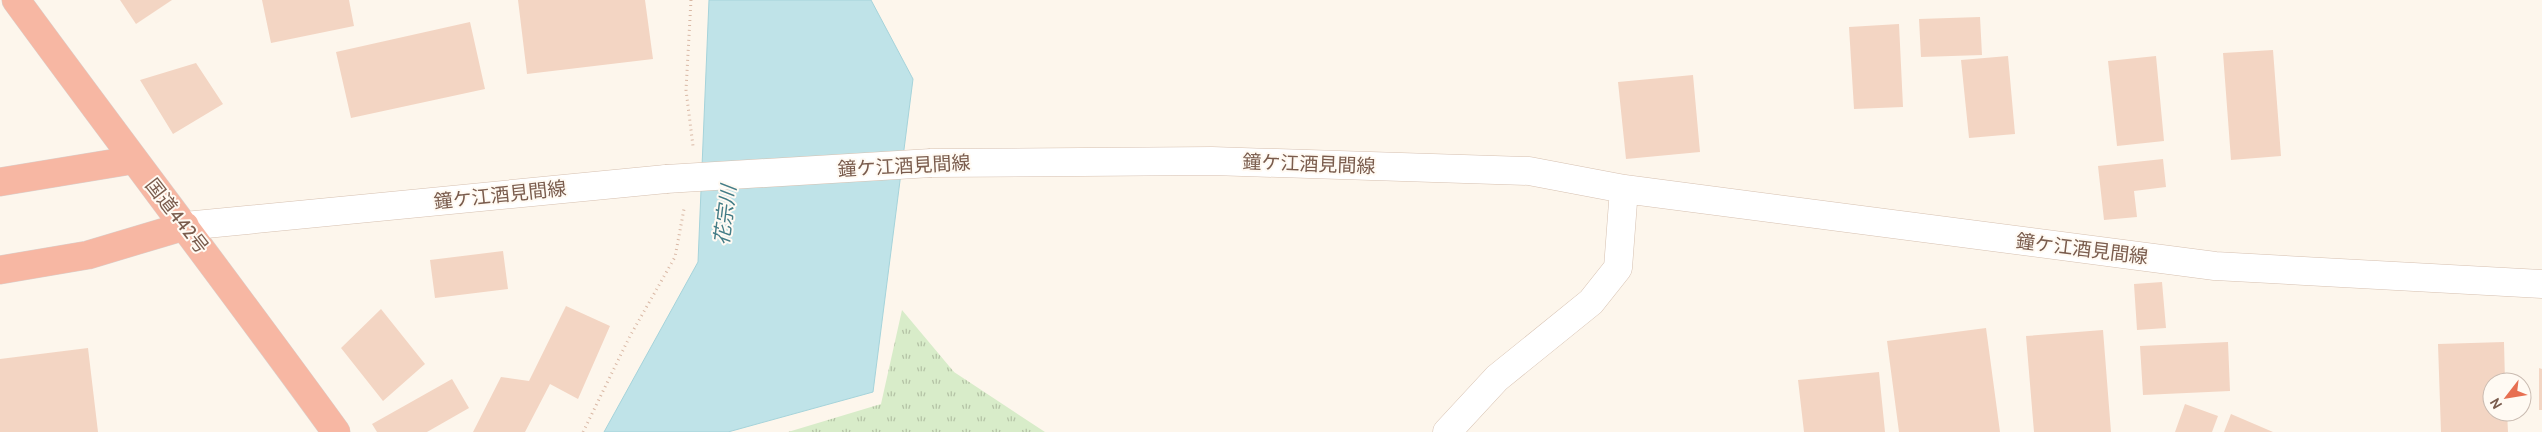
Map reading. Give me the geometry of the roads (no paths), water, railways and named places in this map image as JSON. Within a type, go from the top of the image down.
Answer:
[{"type":"highway","name":"国道442号","points":[[16,0],[133,160],[234,289],[336,432]]},
{"type":"highway","points":[[0,182],[133,160]]},
{"type":"highway","points":[[0,270],[88,255],[185,226]]},
{"type":"main road","name":"鐘ケ江酒見間線","points":[[185,226],[666,179],[931,163],[1212,161],[1528,171],[1624,189],[2215,266],[2542,284]]},
{"type":"main road","points":[[1447,432],[1497,378],[1591,302],[1618,268],[1624,189]]},
{"type":"water","name":"花宗川","points":[[709,0],[871,0],[913,79],[873,392],[728,432],[604,432],[698,262]]}]
